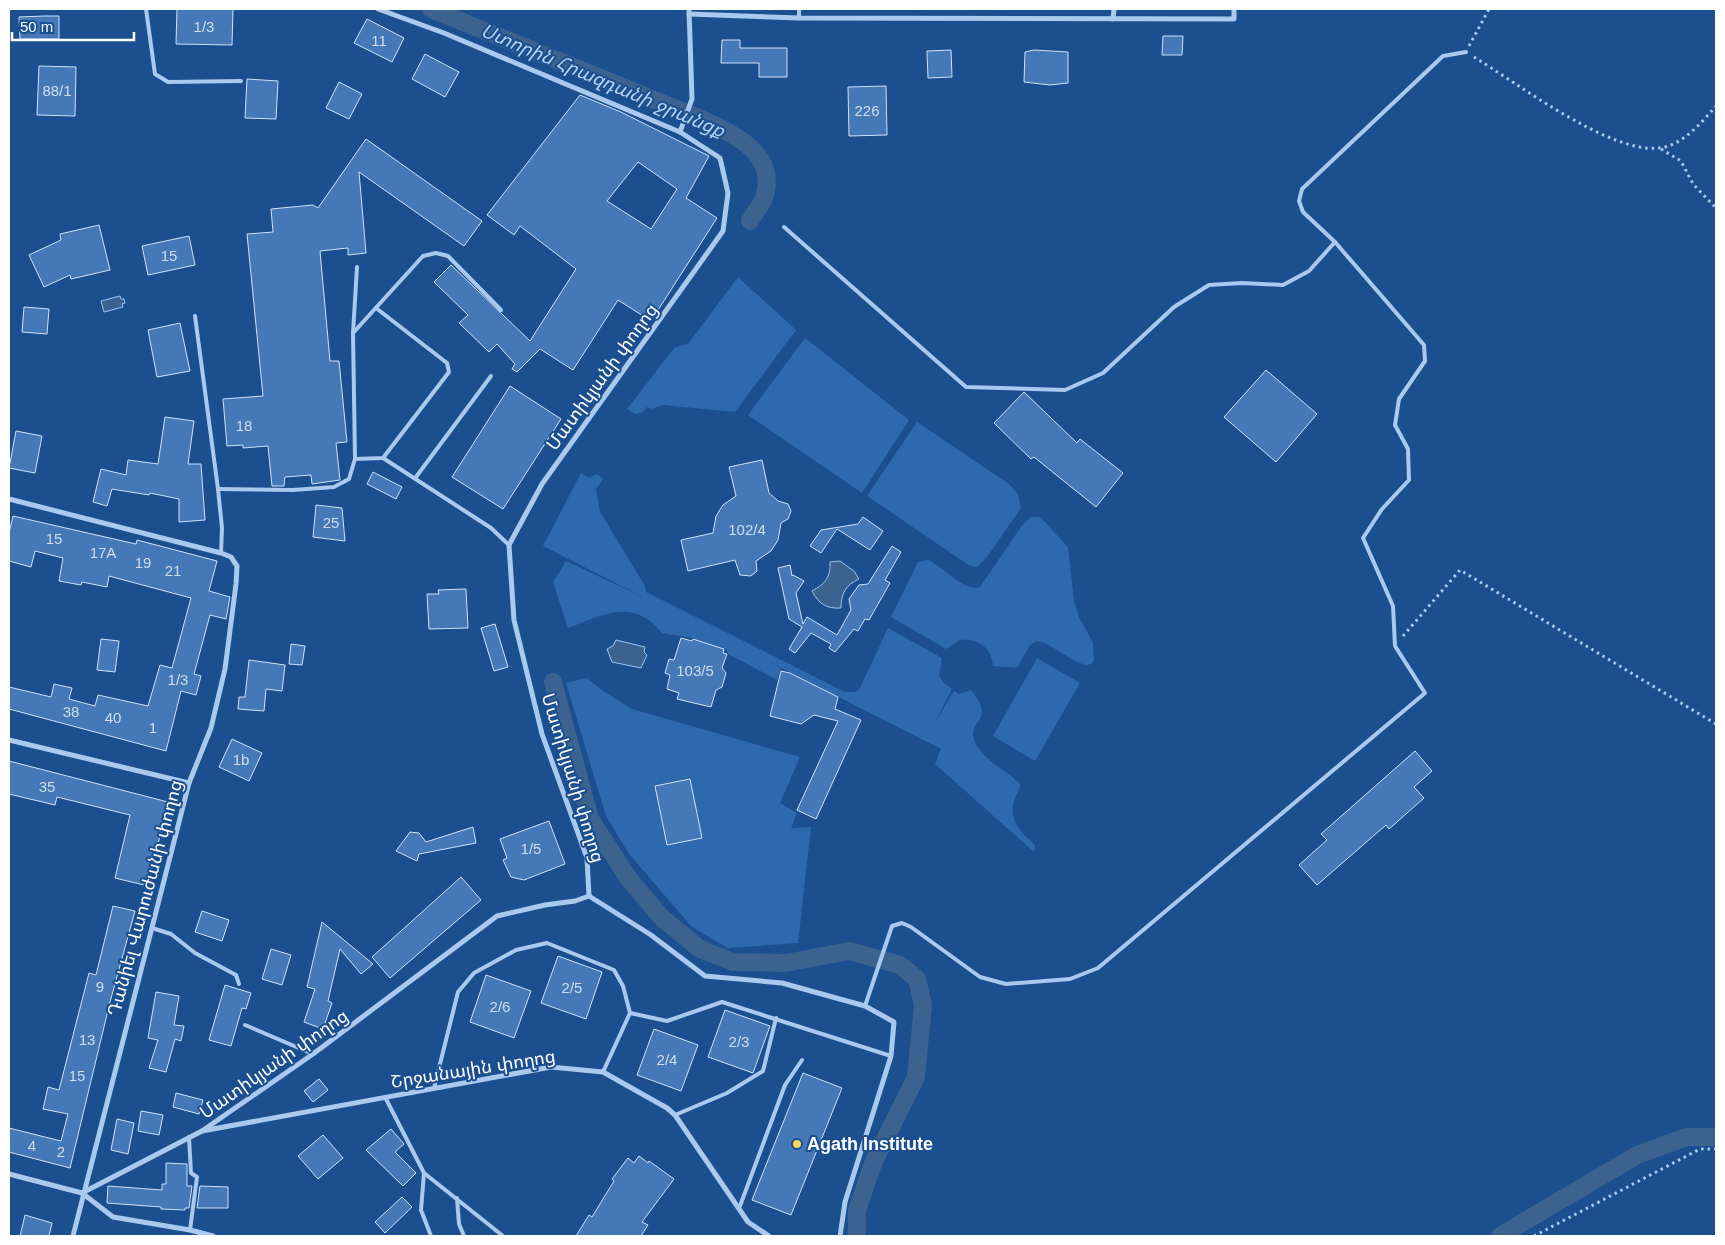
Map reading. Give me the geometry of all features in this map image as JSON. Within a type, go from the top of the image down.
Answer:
[{"type":"street","name":"Մատիկյանի փողոց","points":[[82,1193],[202,1131],[313,1054],[497,916],[545,905],[575,901],[588,896],[587,858],[542,734],[514,620],[509,546],[542,484],[723,231],[728,193],[720,158],[680,132],[444,33],[378,9]]},
{"type":"street","points":[[1114,9],[1114,19]]},
{"type":"street","points":[[680,132],[692,99],[689,12],[799,18],[1234,19],[1234,9]]},
{"type":"street","points":[[9,499],[221,553]]},
{"type":"street","name":"Դանիել Վարուժանի փողոց","points":[[72,1236],[189,783],[210,728],[225,669],[234,610],[237,566],[231,557],[221,553]]},
{"type":"street","points":[[9,740],[189,783]]},
{"type":"street","points":[[588,896],[652,935],[705,976],[782,983],[866,1006],[894,1022],[890,1056],[845,1202],[840,1236]]},
{"type":"street","name":"Շրջանային փողոց","points":[[202,1131],[551,1067],[603,1072],[675,1115],[740,1206],[748,1222],[769,1236]]},
{"type":"street","points":[[9,1174],[82,1193],[112,1217],[190,1230],[213,1236]]},
{"type":"lane","points":[[146,9],[156,74],[161,79],[168,82],[241,81]]},
{"type":"lane","points":[[799,9],[799,18]]},
{"type":"lane","points":[[866,1006],[892,926],[902,923],[911,927],[980,977],[1006,984],[1070,979],[1098,968],[1425,693],[1395,646],[1393,606],[1363,538],[1382,509],[1409,480],[1408,449],[1395,425],[1399,399],[1425,361],[1424,344],[1335,242],[1303,212],[1299,201],[1302,189],[1443,56],[1466,52]]},
{"type":"lane","points":[[784,227],[966,387],[1065,390],[1103,373],[1174,307],[1209,286],[1242,282],[1283,285],[1309,271],[1335,242]]},
{"type":"lane","points":[[353,332],[423,256],[436,253],[448,256],[501,310]]},
{"type":"lane","points":[[218,489],[293,490],[334,487],[349,479],[355,459],[353,332],[357,267]]},
{"type":"lane","points":[[376,308],[447,363],[449,372],[383,458]]},
{"type":"lane","points":[[195,316],[218,489],[222,528],[221,553]]},
{"type":"lane","points":[[416,478],[491,376]]},
{"type":"lane","points":[[355,459],[383,458],[491,528],[509,546]]},
{"type":"lane","points":[[152,928],[171,934],[195,953],[236,975],[239,984]]},
{"type":"lane","points":[[434,1088],[458,992],[474,973],[516,950],[547,943],[614,970],[623,986],[630,1013],[603,1072]]},
{"type":"lane","points":[[630,1013],[667,1021],[722,1002],[890,1056]]},
{"type":"lane","points":[[675,1115],[727,1093],[763,1071],[776,1018]]},
{"type":"lane","points":[[245,1025],[313,1054]]},
{"type":"lane","points":[[740,1206],[785,1085],[802,1060]]},
{"type":"lane","points":[[385,1097],[424,1173],[503,1236]]},
{"type":"lane","points":[[190,1137],[191,1173],[197,1177],[190,1230]]},
{"type":"lane","points":[[424,1173],[421,1210],[431,1236]]},
{"type":"lane","points":[[457,1198],[459,1224],[464,1236]]},
{"type":"path","points":[[1489,9],[1466,52],[1570,118],[1594,130],[1638,147],[1660,148],[1682,138],[1716,106]]},
{"type":"path","points":[[1660,148],[1681,161],[1693,184],[1716,208]]},
{"type":"path","points":[[1395,646],[1460,570],[1716,724]]},
{"type":"path","points":[[1534,1236],[1700,1149],[1716,1148]]},
{"type":"shaded area","points":[[738,277],[796,330],[735,412],[663,405],[651,409],[647,407],[642,413],[635,414],[627,409],[675,347],[688,344]]},
{"type":"shaded area","points":[[120,296],[121,299],[124,299],[123,307],[104,312],[101,301]]},
{"type":"shaded area","points":[[805,338],[909,420],[862,493],[748,415]]},
{"type":"shaded area","points":[[917,422],[1009,484],[1018,494],[1021,508],[987,557],[977,567],[970,566],[867,496]]},
{"type":"shaded area","points":[[581,473],[589,478],[597,474],[603,479],[596,489],[600,512],[645,586],[646,592],[845,692],[856,692],[860,688],[888,628],[942,658],[939,675],[944,683],[952,689],[934,724],[954,691],[959,694],[971,690],[982,709],[974,729],[975,742],[989,760],[1020,784],[1013,806],[1014,819],[1020,830],[1035,845],[1035,850],[1033,851],[935,764],[941,749],[760,657],[781,668],[777,680],[728,654],[726,649],[692,638],[662,633],[651,622],[640,615],[629,612],[606,614],[568,628],[553,582],[566,561],[643,597],[543,546]]},
{"type":"shaded area","points":[[1031,517],[1040,517],[1068,547],[1074,601],[1079,617],[1093,643],[1094,661],[1091,664],[1079,663],[1050,646],[1037,641],[1030,645],[1017,668],[993,666],[987,649],[978,643],[960,640],[946,649],[891,617],[918,562],[928,560],[967,586],[980,587],[1023,524]]},
{"type":"shaded area","points":[[840,561],[854,571],[859,579],[845,590],[841,608],[831,608],[820,602],[812,591],[826,580],[830,562]]},
{"type":"shaded area","points":[[616,640],[645,647],[644,652],[647,655],[641,668],[612,662],[607,649],[613,646]]},
{"type":"shaded area","points":[[1037,658],[1080,683],[1035,761],[993,736]]},
{"type":"shaded area","points":[[587,678],[603,691],[632,709],[800,757],[780,803],[797,813],[791,828],[811,827],[798,943],[727,948],[691,926],[629,854],[606,816],[566,683]]},
{"type":"building","points":[[177,9],[233,9],[232,45],[176,44]]},
{"type":"building","points":[[59,16],[59,39],[20,39],[19,17]]},
{"type":"building","points":[[367,19],[404,38],[392,62],[354,43]]},
{"type":"building","points":[[1163,36],[1183,36],[1182,55],[1162,55]]},
{"type":"building","points":[[722,40],[740,40],[740,48],[787,48],[787,77],[759,77],[759,63],[721,63]]},
{"type":"building","points":[[951,50],[952,77],[928,78],[927,51]]},
{"type":"building","points":[[1034,50],[1068,52],[1068,83],[1050,85],[1024,82],[1025,52]]},
{"type":"building","points":[[425,54],[459,72],[445,97],[412,79]]},
{"type":"building","points":[[39,66],[76,67],[75,116],[37,115]]},
{"type":"building","points":[[247,79],[278,81],[276,119],[245,118]]},
{"type":"building","points":[[339,82],[362,94],[349,119],[326,108]]},
{"type":"building","points":[[886,86],[887,135],[849,136],[848,87]]},
{"type":"building","points":[[580,95],[621,112],[709,156],[686,198],[717,218],[651,321],[618,300],[573,370],[540,349],[517,372],[512,369],[515,364],[497,344],[489,352],[459,323],[468,315],[434,282],[451,265],[530,341],[576,269],[520,226],[514,235],[487,215]],"holes":[[[638,162],[677,189],[651,229],[607,201]]]},
{"type":"building","points":[[366,139],[482,221],[464,246],[359,172],[366,253],[348,255],[348,248],[320,251],[330,361],[339,361],[347,442],[336,443],[340,480],[312,484],[311,475],[285,477],[284,486],[272,486],[268,446],[243,448],[243,445],[227,446],[223,399],[263,396],[247,234],[273,232],[271,209],[313,205],[318,208]]},
{"type":"building","points":[[99,225],[110,270],[71,279],[70,275],[44,287],[29,255],[61,240],[60,234]]},
{"type":"building","points":[[189,236],[195,265],[148,275],[142,246]]},
{"type":"building","points":[[24,307],[49,309],[47,334],[22,332]]},
{"type":"building","points":[[180,323],[190,371],[157,377],[148,330]]},
{"type":"building","points":[[1266,370],[1317,414],[1276,462],[1224,417]]},
{"type":"building","points":[[510,386],[561,419],[503,509],[452,477]]},
{"type":"building","points":[[1024,392],[1077,443],[1080,439],[1123,473],[1096,507],[1034,457],[1031,459],[994,423]]},
{"type":"building","points":[[165,417],[194,421],[188,464],[201,464],[205,520],[179,522],[179,499],[150,493],[149,495],[112,489],[107,506],[93,502],[101,469],[126,475],[128,460],[158,464]]},
{"type":"building","points":[[16,431],[42,436],[35,473],[9,468]]},
{"type":"building","points":[[762,460],[769,493],[778,501],[788,504],[791,511],[788,519],[781,523],[778,540],[771,551],[756,561],[757,571],[751,576],[740,575],[735,560],[688,571],[681,540],[713,533],[716,516],[723,505],[736,496],[729,467]]},
{"type":"building","points":[[373,472],[402,487],[396,499],[367,484]]},
{"type":"building","points":[[316,505],[342,508],[345,541],[313,537]]},
{"type":"building","points":[[13,516],[136,544],[137,540],[217,561],[209,591],[230,597],[226,619],[210,615],[194,674],[201,676],[196,695],[181,691],[166,751],[9,709],[9,687],[51,697],[54,684],[72,688],[69,699],[95,706],[98,695],[148,706],[160,665],[172,668],[191,598],[109,576],[107,587],[82,582],[81,585],[59,581],[63,558],[35,551],[31,567],[9,561],[9,533]]},
{"type":"building","points":[[863,517],[883,531],[870,550],[837,529],[821,553],[810,546],[821,530],[858,524]]},
{"type":"building","points":[[892,546],[901,552],[885,580],[890,583],[869,620],[865,619],[858,631],[854,629],[835,652],[829,648],[831,644],[811,633],[795,653],[789,649],[802,627],[789,619],[778,568],[790,565],[792,576],[804,581],[796,593],[803,624],[807,617],[837,635],[851,610],[849,599],[859,585],[868,584]]},
{"type":"building","points":[[466,589],[468,628],[429,629],[427,594],[439,594],[438,590]]},
{"type":"building","points":[[495,624],[508,667],[494,671],[481,628]]},
{"type":"building","points":[[681,638],[692,641],[693,639],[724,649],[723,653],[727,654],[722,668],[726,673],[722,687],[716,690],[711,707],[677,699],[679,693],[667,689],[670,675],[665,673],[669,659],[674,660]]},
{"type":"building","points":[[101,639],[119,641],[115,672],[97,670]]},
{"type":"building","points":[[291,644],[305,646],[302,665],[289,664]]},
{"type":"building","points":[[249,660],[285,665],[282,691],[266,689],[264,711],[238,709],[239,697],[245,697]]},
{"type":"building","points":[[781,671],[790,673],[838,697],[835,709],[861,720],[816,819],[797,810],[838,721],[814,715],[801,724],[770,716]]},
{"type":"building","points":[[232,739],[262,753],[249,781],[219,767]]},
{"type":"building","points":[[1415,751],[1432,771],[1414,787],[1424,798],[1389,829],[1386,825],[1317,885],[1299,865],[1327,840],[1321,834]]},
{"type":"building","points":[[9,761],[168,802],[148,886],[115,878],[130,815],[57,797],[55,805],[9,794]]},
{"type":"building","points":[[690,779],[702,838],[667,845],[655,786]]},
{"type":"building","points":[[549,821],[565,864],[524,880],[511,877],[503,860],[507,858],[500,839]]},
{"type":"building","points":[[473,827],[476,843],[419,854],[417,861],[396,851],[410,832],[419,833],[426,842]]},
{"type":"building","points":[[461,877],[481,900],[390,978],[372,957]]},
{"type":"building","points":[[113,906],[135,911],[110,1002],[70,1168],[9,1152],[9,1128],[61,1141],[68,1114],[43,1109],[48,1087],[59,1090],[89,973],[96,975]]},
{"type":"building","points":[[202,911],[229,920],[222,941],[195,932]]},
{"type":"building","points":[[322,922],[373,964],[361,974],[340,949],[328,1001],[332,1003],[323,1029],[304,1022],[315,989],[307,987]]},
{"type":"building","points":[[271,949],[291,955],[282,985],[262,979]]},
{"type":"building","points":[[558,956],[602,972],[586,1019],[541,1003]]},
{"type":"building","points":[[486,975],[531,991],[514,1038],[470,1022]]},
{"type":"building","points":[[225,985],[251,993],[246,1009],[242,1008],[231,1046],[209,1040]]},
{"type":"building","points":[[156,992],[179,996],[174,1025],[184,1026],[181,1041],[175,1039],[166,1072],[149,1068],[158,1040],[148,1038]]},
{"type":"building","points":[[725,1010],[770,1026],[753,1073],[708,1057]]},
{"type":"building","points":[[654,1029],[698,1045],[681,1091],[637,1075]]},
{"type":"building","name":"Agath Institute","points":[[803,1073],[842,1088],[791,1215],[752,1200]]},
{"type":"building","points":[[319,1079],[328,1090],[313,1102],[304,1091]]},
{"type":"building","points":[[176,1093],[203,1100],[199,1114],[173,1107]]},
{"type":"building","points":[[141,1111],[163,1115],[159,1135],[138,1131]]},
{"type":"building","points":[[117,1119],[134,1123],[128,1154],[111,1150]]},
{"type":"building","points":[[391,1129],[404,1144],[395,1152],[416,1173],[403,1186],[366,1150]]},
{"type":"building","points":[[323,1135],[343,1158],[318,1179],[298,1156]]},
{"type":"building","points":[[639,1156],[674,1179],[642,1222],[648,1225],[641,1236],[576,1236],[589,1215],[592,1217],[614,1181],[612,1179],[628,1158],[634,1163]]},
{"type":"building","points":[[166,1163],[187,1164],[187,1186],[192,1186],[189,1208],[185,1208],[185,1210],[161,1209],[161,1207],[107,1203],[108,1186],[162,1190],[162,1184],[166,1184]]},
{"type":"building","points":[[200,1186],[228,1187],[228,1208],[197,1208]]},
{"type":"building","points":[[402,1197],[412,1207],[385,1233],[375,1222]]},
{"type":"building","points":[[25,1215],[52,1223],[49,1236],[20,1236]]},
{"type":"waterway","name":"Ստորին Հրազդանի ջրանցք","points":[[431,9],[699,118],[738,138],[750,147],[759,157],[765,168],[767,182],[764,198],[750,221]]},
{"type":"waterway","name":"Ստորին Հրազդանի ջրանցք","points":[[553,682],[590,819],[629,879],[662,918],[700,949],[733,962],[786,963],[849,951],[900,965],[917,979],[923,1005],[916,1077],[874,1161],[857,1210],[857,1236]]},
{"type":"waterway","name":"Ստորին Հրազդանի ջրանցք","points":[[1500,1236],[1637,1155],[1687,1137],[1716,1137]]},
{"type":"place","name":"Agath Institute","points":[[797,1144]]}]
